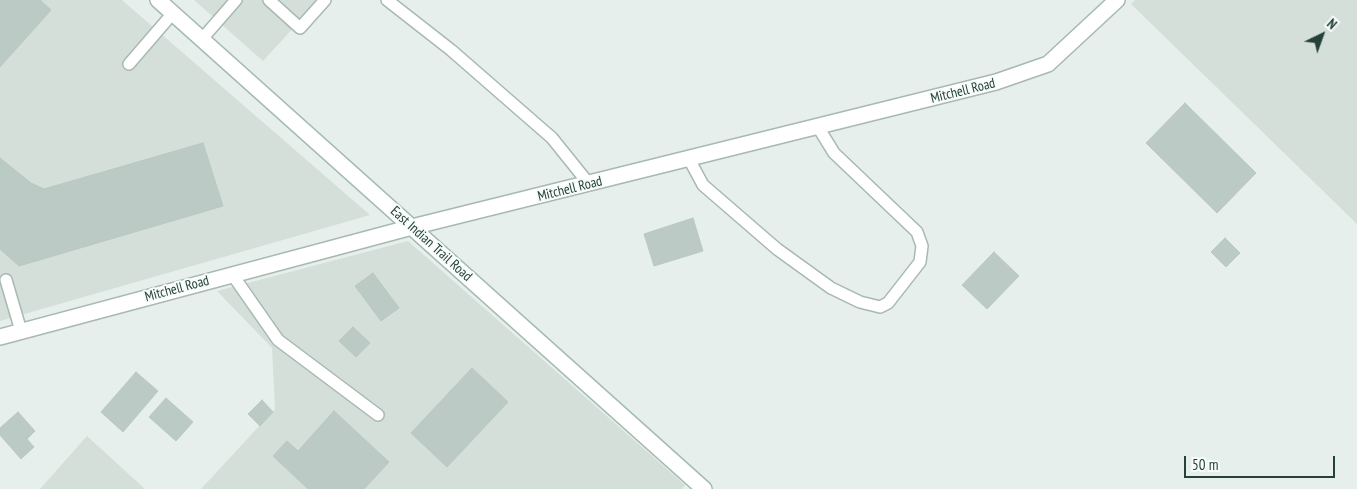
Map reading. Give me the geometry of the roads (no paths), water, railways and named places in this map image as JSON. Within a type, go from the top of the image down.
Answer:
[{"type":"street","name":"East Indian Trail Road","points":[[158,0],[704,489]]},
{"type":"street","name":"Mitchell Road","points":[[0,337],[412,227],[996,82],[1048,64],[1117,0]]},
{"type":"lane","points":[[202,39],[236,0]]},
{"type":"lane","points":[[269,0],[300,28],[325,0]]},
{"type":"lane","points":[[387,0],[451,50],[552,138],[589,184]]},
{"type":"lane","points":[[129,64],[173,13]]},
{"type":"lane","points":[[689,159],[703,185],[777,249],[831,288],[860,302],[880,307],[888,303],[920,262],[922,246],[917,232],[834,153],[818,127]]},
{"type":"lane","points":[[232,274],[278,340],[378,415]]},
{"type":"lane","points":[[6,280],[20,331]]}]
